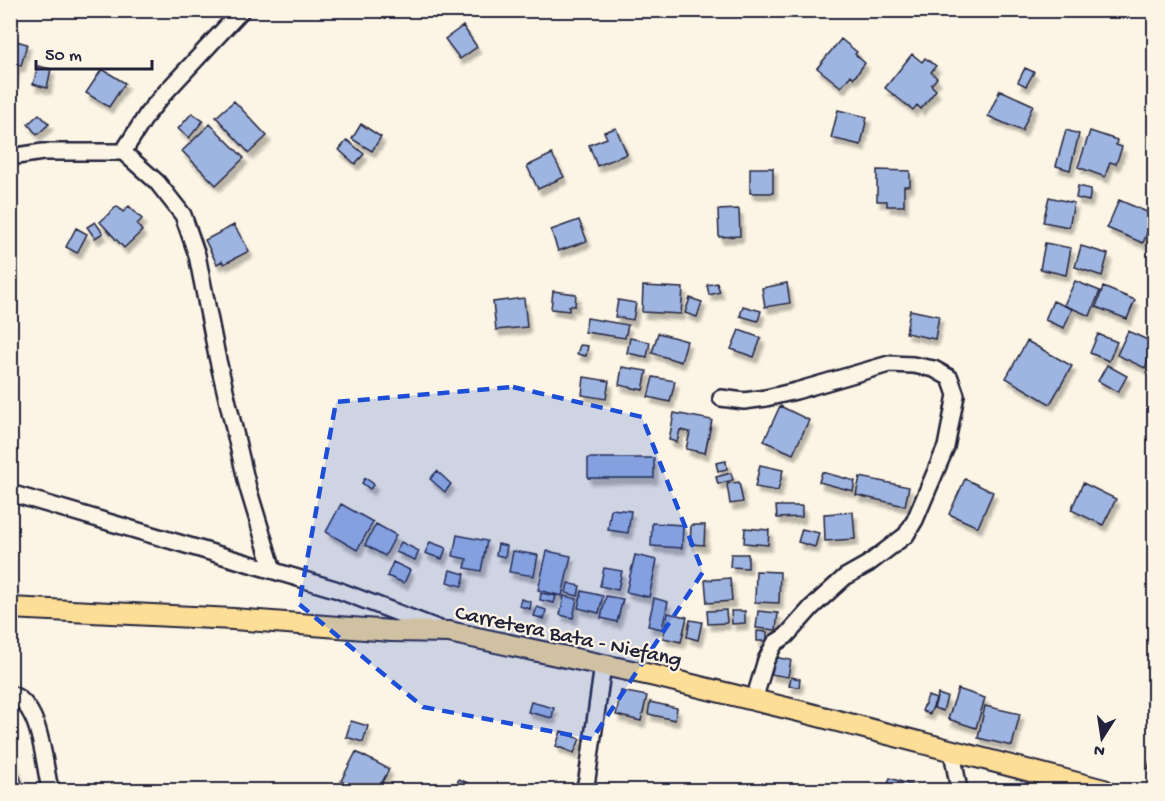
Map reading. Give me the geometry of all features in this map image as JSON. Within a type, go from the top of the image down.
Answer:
[{"type":"main road","name":"Carretera Bata - Niefang","points":[[10,608],[233,619],[391,631],[449,632],[754,700],[1104,790]]},
{"type":"street","points":[[123,152],[148,113],[163,95],[242,10]]},
{"type":"street","points":[[10,157],[43,152],[123,152],[157,182],[183,215],[197,255],[217,356],[248,488],[273,570]]},
{"type":"street","points":[[721,398],[744,401],[796,392],[889,364],[913,364],[934,369],[950,378],[956,395],[946,447],[915,520],[906,535],[868,564],[845,577],[812,607],[786,636],[775,644],[766,660],[754,700]]},
{"type":"street","points":[[10,492],[335,589],[449,632]]},
{"type":"street","points":[[584,790],[603,665]]},
{"type":"street","points":[[10,694],[26,703],[33,714],[49,784],[53,790]]},
{"type":"street","points":[[952,751],[959,790]]},
{"type":"highlighted area","points":[[513,387],[642,417],[703,572],[592,739],[423,707],[299,604],[336,402]]},
{"type":"building","points":[[463,26],[477,47],[460,59],[445,39]]},
{"type":"building","points":[[10,39],[27,44],[21,66],[17,64],[12,81],[10,81]]},
{"type":"building","points":[[841,39],[857,52],[855,54],[865,63],[854,78],[851,75],[841,87],[817,68]]},
{"type":"building","points":[[912,54],[922,62],[925,58],[936,66],[931,72],[937,78],[931,85],[936,90],[921,109],[917,105],[913,110],[885,88]]},
{"type":"building","points":[[38,66],[51,69],[47,88],[33,84]]},
{"type":"building","points":[[1025,68],[1034,72],[1026,86],[1018,82]]},
{"type":"building","points":[[102,69],[125,83],[109,107],[86,93]]},
{"type":"building","points":[[1000,90],[1033,105],[1022,131],[988,116]]},
{"type":"building","points":[[234,101],[267,136],[249,153],[216,117]]},
{"type":"building","points":[[838,110],[867,117],[861,145],[831,138]]},
{"type":"building","points":[[192,113],[203,121],[189,138],[178,129]]},
{"type":"building","points":[[39,114],[49,124],[37,135],[28,124]]},
{"type":"building","points":[[210,124],[244,158],[216,185],[182,151]]},
{"type":"building","points":[[361,124],[381,137],[372,151],[352,139]]},
{"type":"building","points":[[616,128],[627,154],[597,166],[589,145],[607,138],[604,132]]},
{"type":"building","points":[[1066,130],[1079,134],[1070,170],[1056,166]]},
{"type":"building","points":[[1090,131],[1117,140],[1116,145],[1122,147],[1116,164],[1110,162],[1105,177],[1078,167]]},
{"type":"building","points":[[347,140],[364,154],[355,164],[339,150]]},
{"type":"building","points":[[552,154],[564,177],[538,189],[527,166]]},
{"type":"building","points":[[750,168],[773,168],[773,193],[750,193]]},
{"type":"building","points":[[877,170],[910,171],[910,186],[904,186],[904,206],[887,206],[887,201],[877,201]]},
{"type":"building","points":[[1078,186],[1091,189],[1089,201],[1076,198]]},
{"type":"building","points":[[1049,197],[1074,203],[1069,227],[1043,222]]},
{"type":"building","points":[[1119,200],[1154,215],[1143,243],[1107,228]]},
{"type":"building","points":[[117,206],[123,212],[129,206],[142,219],[137,224],[142,231],[124,248],[100,222]]},
{"type":"building","points":[[739,209],[740,236],[719,237],[718,210]]},
{"type":"building","points":[[579,220],[587,241],[558,251],[551,230]]},
{"type":"building","points":[[95,222],[103,233],[95,238],[87,227]]},
{"type":"building","points":[[234,225],[249,251],[224,264],[222,261],[217,264],[205,240]]},
{"type":"building","points":[[76,228],[87,234],[77,253],[66,247]]},
{"type":"building","points":[[1045,243],[1071,248],[1066,275],[1040,269]]},
{"type":"building","points":[[1081,246],[1108,254],[1102,276],[1075,267]]},
{"type":"building","points":[[1075,281],[1100,291],[1090,316],[1064,305]]},
{"type":"building","points":[[717,283],[720,292],[709,295],[707,285]]},
{"type":"building","points":[[787,283],[790,303],[765,307],[762,288]]},
{"type":"building","points":[[643,286],[683,288],[681,314],[642,312]]},
{"type":"building","points":[[1103,287],[1135,300],[1127,319],[1096,307]]},
{"type":"building","points":[[553,291],[576,294],[575,306],[569,306],[569,311],[551,309]]},
{"type":"building","points":[[524,298],[527,327],[496,330],[493,302]]},
{"type":"building","points":[[690,298],[702,302],[697,317],[685,313]]},
{"type":"building","points":[[618,300],[636,303],[633,320],[615,317]]},
{"type":"building","points":[[1053,301],[1072,309],[1064,328],[1045,320]]},
{"type":"building","points":[[743,306],[761,311],[758,321],[740,316]]},
{"type":"building","points":[[910,310],[939,316],[935,339],[906,333]]},
{"type":"building","points":[[587,318],[628,325],[625,338],[585,332]]},
{"type":"building","points":[[739,330],[761,338],[754,357],[731,349]]},
{"type":"building","points":[[1128,331],[1154,343],[1145,368],[1117,355]]},
{"type":"building","points":[[658,333],[687,341],[681,362],[652,353]]},
{"type":"building","points":[[1098,334],[1117,342],[1109,361],[1090,353]]},
{"type":"building","points":[[630,338],[650,342],[647,357],[627,353]]},
{"type":"building","points":[[1027,341],[1072,366],[1050,404],[1006,378]]},
{"type":"building","points":[[580,345],[588,346],[586,356],[577,354]]},
{"type":"building","points":[[1107,365],[1127,376],[1118,392],[1098,381]]},
{"type":"building","points":[[622,367],[647,371],[643,390],[619,385]]},
{"type":"building","points":[[584,377],[609,381],[606,399],[582,395]]},
{"type":"building","points":[[653,377],[675,381],[670,402],[648,397]]},
{"type":"building","points":[[780,406],[809,420],[793,454],[764,441]]},
{"type":"building","points":[[674,413],[712,420],[705,453],[686,449],[690,432],[680,430],[677,442],[669,440]]},
{"type":"building","points":[[588,458],[654,458],[654,478],[588,478]]},
{"type":"building","points":[[726,461],[727,469],[718,471],[716,463]]},
{"type":"building","points":[[760,465],[783,470],[778,491],[755,487]]},
{"type":"building","points":[[437,471],[451,484],[445,492],[430,479]]},
{"type":"building","points":[[822,472],[855,481],[853,491],[819,482]]},
{"type":"building","points":[[731,473],[733,480],[718,484],[716,477]]},
{"type":"building","points":[[860,477],[909,487],[905,506],[856,495]]},
{"type":"building","points":[[365,478],[374,484],[370,489],[362,483]]},
{"type":"building","points":[[965,479],[993,492],[978,527],[949,514]]},
{"type":"building","points":[[739,482],[743,502],[730,504],[727,484]]},
{"type":"building","points":[[1083,483],[1116,499],[1103,525],[1071,510]]},
{"type":"building","points":[[341,504],[373,522],[357,550],[326,532]]},
{"type":"building","points":[[776,506],[802,506],[802,517],[777,518]]},
{"type":"building","points":[[611,509],[631,511],[628,533],[608,530]]},
{"type":"building","points":[[853,512],[855,539],[825,541],[824,514]]},
{"type":"building","points":[[652,523],[683,525],[682,548],[651,546]]},
{"type":"building","points":[[376,524],[396,535],[385,556],[365,545]]},
{"type":"building","points":[[691,525],[705,525],[704,545],[690,544]]},
{"type":"building","points":[[745,528],[769,530],[768,545],[744,543]]},
{"type":"building","points":[[802,529],[819,533],[815,547],[798,542]]},
{"type":"building","points":[[457,535],[487,541],[481,571],[465,568],[467,559],[453,556]]},
{"type":"building","points":[[401,542],[419,551],[415,560],[396,552]]},
{"type":"building","points":[[430,542],[446,548],[442,559],[425,553]]},
{"type":"building","points":[[498,544],[507,546],[505,557],[496,555]]},
{"type":"building","points":[[513,551],[538,555],[534,576],[509,572]]},
{"type":"building","points":[[547,551],[571,556],[562,596],[538,590]]},
{"type":"building","points":[[731,554],[748,554],[748,568],[730,567]]},
{"type":"building","points":[[635,555],[657,560],[649,597],[626,592]]},
{"type":"building","points":[[393,562],[410,570],[404,583],[387,576]]},
{"type":"building","points":[[604,568],[622,571],[618,590],[600,586]]},
{"type":"building","points":[[450,570],[465,574],[462,586],[447,582]]},
{"type":"building","points":[[756,571],[780,572],[779,603],[755,602]]},
{"type":"building","points":[[730,578],[732,601],[707,603],[705,580]]},
{"type":"building","points":[[568,583],[580,586],[578,596],[566,593]]},
{"type":"building","points":[[582,591],[603,596],[599,613],[578,608]]},
{"type":"building","points":[[541,593],[556,596],[554,603],[540,600]]},
{"type":"building","points":[[564,596],[577,599],[573,618],[560,615]]},
{"type":"building","points":[[606,596],[623,599],[617,622],[601,618]]},
{"type":"building","points":[[654,598],[668,602],[662,629],[648,626]]},
{"type":"building","points":[[521,599],[531,602],[530,609],[519,606]]},
{"type":"building","points":[[537,607],[546,610],[544,619],[534,616]]},
{"type":"building","points":[[726,610],[727,623],[708,624],[707,611]]},
{"type":"building","points":[[731,611],[745,611],[745,623],[732,624]]},
{"type":"building","points":[[758,611],[778,613],[776,630],[756,628]]},
{"type":"building","points":[[668,613],[687,617],[681,642],[663,638]]},
{"type":"building","points":[[690,620],[702,622],[698,640],[687,637]]},
{"type":"building","points":[[757,631],[767,632],[767,641],[757,641]]},
{"type":"building","points":[[773,657],[791,660],[788,677],[770,674]]},
{"type":"building","points":[[791,677],[800,679],[799,687],[789,686]]},
{"type":"building","points":[[958,689],[985,698],[976,728],[948,719]]},
{"type":"building","points":[[621,691],[647,696],[641,721],[616,715]]},
{"type":"building","points":[[938,694],[947,697],[943,711],[934,708]]},
{"type":"building","points":[[928,696],[936,699],[930,714],[922,711]]},
{"type":"building","points":[[531,702],[554,708],[552,718],[528,712]]},
{"type":"building","points":[[650,702],[677,708],[675,720],[648,714]]},
{"type":"building","points":[[985,706],[1020,714],[1012,746],[978,738]]},
{"type":"building","points":[[351,721],[368,726],[363,742],[346,737]]},
{"type":"building","points":[[561,731],[580,739],[574,753],[556,746]]},
{"type":"building","points":[[1154,745],[1154,770],[1148,769]]},
{"type":"building","points":[[356,752],[389,769],[378,790],[359,790],[341,781]]},
{"type":"building","points":[[13,759],[25,790],[10,790],[10,760]]},
{"type":"building","points":[[890,778],[914,786],[913,790],[886,790]]},
{"type":"building","points":[[459,779],[483,790],[453,790]]}]
